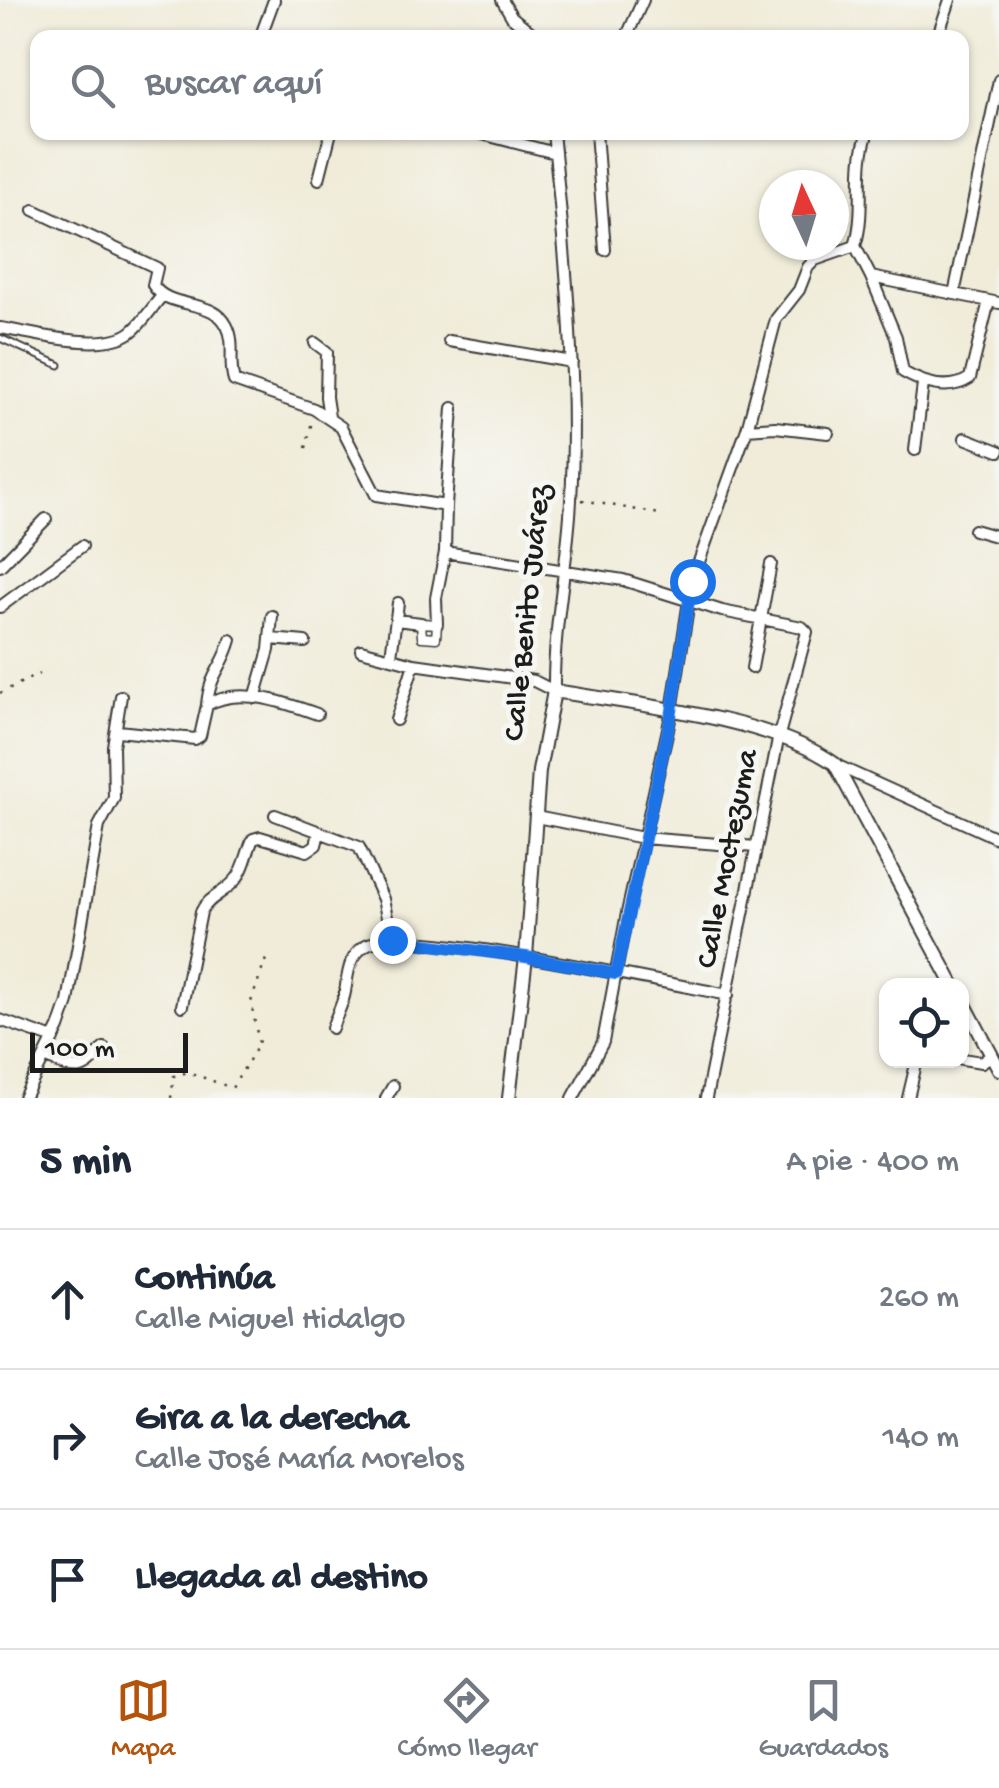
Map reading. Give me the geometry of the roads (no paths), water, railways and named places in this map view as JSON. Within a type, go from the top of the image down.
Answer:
[{"type":"street","points":[[263,30],[274,0]]},
{"type":"street","points":[[502,0],[512,16],[529,30]]},
{"type":"street","points":[[630,30],[643,0]]},
{"type":"street","points":[[941,30],[950,0]]},
{"type":"street","points":[[954,294],[999,80]]},
{"type":"street","points":[[319,178],[329,140]]},
{"type":"street","points":[[505,140],[555,153]]},
{"type":"street","name":"Calle Benito Juárez","points":[[509,1098],[526,957],[539,770],[554,690],[553,647],[571,498],[572,362],[554,140]]},
{"type":"street","points":[[597,140],[605,250]]},
{"type":"street","points":[[865,140],[860,152],[862,192],[855,246],[896,337],[904,372],[923,384],[957,385],[970,378],[994,302],[871,277]]},
{"type":"street","points":[[34,210],[157,268],[153,286],[162,296],[210,310],[222,318],[232,343],[234,380],[314,410],[342,427],[376,494],[446,506]]},
{"type":"street","points":[[849,248],[855,246]]},
{"type":"street","points":[[573,1098],[603,1042],[672,711],[696,568],[746,428],[776,319],[800,290],[808,267],[815,260]]},
{"type":"street","points":[[0,328],[102,342],[134,330],[162,296]]},
{"type":"street","points":[[449,342],[572,362]]},
{"type":"street","points":[[314,343],[328,352],[328,417]]},
{"type":"street","points":[[915,450],[923,384]]},
{"type":"street","points":[[436,638],[436,598],[446,552],[452,408]]},
{"type":"street","points":[[746,428],[828,433]]},
{"type":"street","points":[[965,438],[999,452]]},
{"type":"street","points":[[0,566],[46,519]]},
{"type":"street","points":[[974,530],[999,536]]},
{"type":"street","points":[[0,607],[82,546]]},
{"type":"street","points":[[446,552],[624,580],[722,611],[762,619]]},
{"type":"street","points":[[752,668],[771,564]]},
{"type":"street","points":[[391,656],[398,603]]},
{"type":"street","points":[[255,698],[271,639],[272,616]]},
{"type":"street","name":"Calle Moctezuma","points":[[706,1098],[779,735],[807,632],[762,619]]},
{"type":"street","points":[[396,620],[438,624]]},
{"type":"street","points":[[421,623],[422,637],[450,640]]},
{"type":"street","points":[[271,639],[305,642]]},
{"type":"street","points":[[118,731],[200,736],[212,675],[225,661],[231,640]]},
{"type":"street","points":[[361,650],[414,664],[534,681],[554,690],[779,735],[999,839]]},
{"type":"street","points":[[396,720],[414,664]]},
{"type":"street","points":[[24,1098],[68,1002],[98,826],[114,798],[113,746],[121,696]]},
{"type":"street","points":[[207,705],[230,696],[255,698],[317,714]]},
{"type":"street","points":[[835,764],[950,978]]},
{"type":"street","points":[[275,814],[360,847],[383,898],[392,940]]},
{"type":"street","points":[[536,816],[643,838],[756,847]]},
{"type":"street","points":[[182,1006],[200,912],[240,874],[253,840],[260,837],[312,850],[319,833]]},
{"type":"street","points":[[332,1028],[344,998],[350,963],[364,946],[392,940],[526,957],[728,995]]},
{"type":"street","points":[[969,1012],[999,1069]]},
{"type":"street","points":[[0,1020],[54,1039]]},
{"type":"street","points":[[44,1058],[76,1071],[83,1070],[104,1048]]},
{"type":"street","points":[[969,1062],[982,1062],[992,1055]]},
{"type":"street","points":[[908,1098],[916,1068]]},
{"type":"street","points":[[386,1098],[393,1086]]},
{"type":"lane","points":[[0,338],[59,365]]}]
